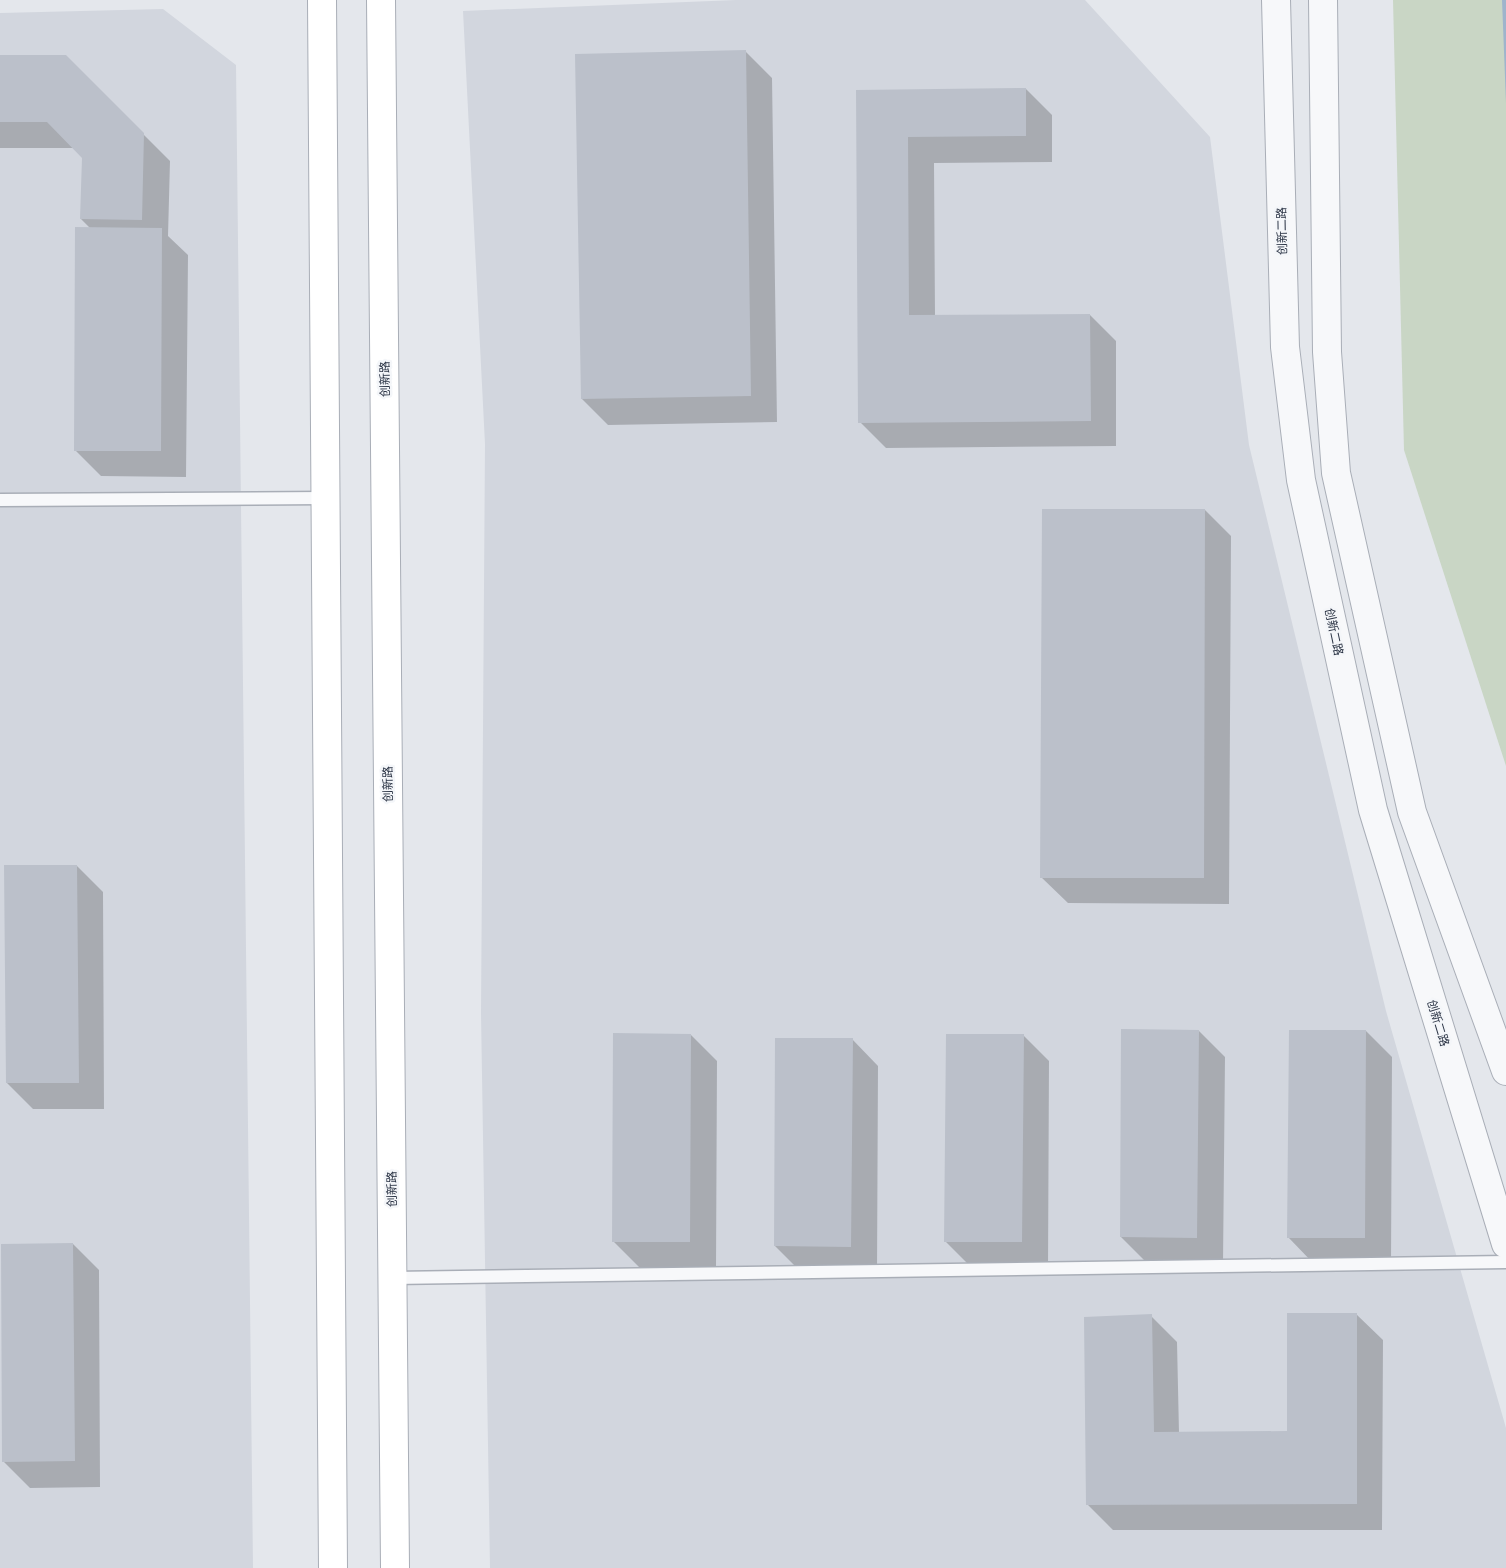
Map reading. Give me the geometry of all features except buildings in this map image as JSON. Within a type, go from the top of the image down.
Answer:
[{"type":"main road","points":[[322,0],[333,1568]]},
{"type":"main road","name":"创新路","points":[[381,0],[395,1568]]},
{"type":"street","name":"创新二路","points":[[1276,0],[1285,347],[1301,480],[1373,810],[1506,1244]]},
{"type":"street","points":[[1323,0],[1328,352],[1336,473],[1412,812],[1506,1072]]},
{"type":"lane","points":[[0,500],[324,498]]},
{"type":"lane","points":[[393,1278],[1506,1262]]},
{"type":"shaded area","points":[[736,0],[1085,0],[1210,137],[1249,445],[1386,1011],[1506,1428],[1506,1568],[490,1568],[481,1013],[485,444],[463,11]]},
{"type":"shaded area","points":[[163,9],[236,65],[253,1568],[0,1568],[0,13]]},
{"type":"green space","points":[[1393,0],[1506,0],[1506,766],[1404,450]]},
{"type":"water","points":[[1502,0],[1506,0],[1506,103]]}]
